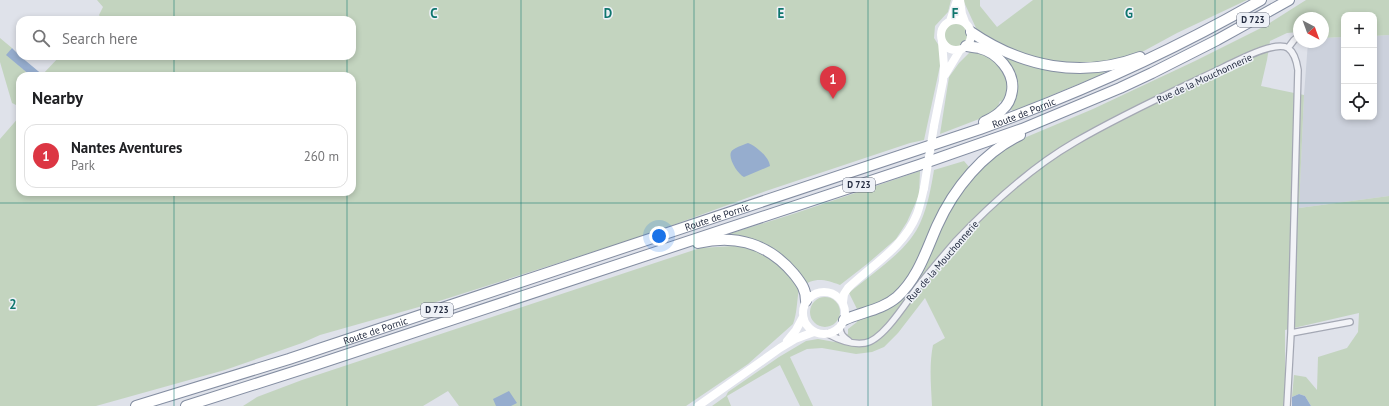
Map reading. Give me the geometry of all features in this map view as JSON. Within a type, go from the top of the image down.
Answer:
[{"type":"highway","name":"Route de Pornic","points":[[136,406],[296,356],[980,129],[1102,81],[1160,54],[1261,0]]},
{"type":"highway","name":"Route de Pornic","points":[[186,406],[312,366],[919,165],[1045,120],[1120,88],[1178,60],[1289,0]]},
{"type":"highway","points":[[971,32],[986,43],[1012,56],[1054,67],[1092,67],[1115,64],[1148,54],[1160,54]]},
{"type":"highway","points":[[938,143],[949,135],[985,122],[996,116],[1003,110],[1010,98],[1012,84],[1011,76],[1007,68],[993,55],[980,48],[963,48]]},
{"type":"highway","points":[[842,323],[855,315],[883,306],[896,298],[917,272],[944,212],[963,182],[976,168],[1005,143],[1035,129],[1045,120]]},
{"type":"highway","points":[[672,247],[685,248],[704,242],[727,240],[740,241],[761,247],[790,268],[805,288],[806,301]]},
{"type":"street","points":[[950,21],[957,0]]},
{"type":"street","points":[[960,0],[964,22]]},
{"type":"street","points":[[851,342],[843,337],[841,332],[846,311],[843,302],[844,294],[858,278],[890,251],[903,237],[916,215],[924,188],[944,66],[940,34],[943,26],[950,21],[956,20],[964,22],[969,27],[971,32],[970,40],[949,66],[942,81]]},
{"type":"street","points":[[1287,406],[1291,333],[1298,70],[1296,59],[1288,48],[1293,41]]},
{"type":"street","points":[[942,42],[945,46],[952,50],[963,48]]},
{"type":"street","name":"Rue de la Mouchonnerie","points":[[828,334],[843,341],[866,343],[879,336],[889,326],[921,282],[949,249],[982,215],[1019,182],[1074,142],[1135,110],[1239,60],[1273,47],[1282,46],[1288,48]]},
{"type":"street","points":[[842,323],[836,330],[828,334],[814,332],[807,326],[803,317],[803,310],[806,301],[817,292],[830,292],[858,278]]},
{"type":"street","points":[[830,292],[843,302]]},
{"type":"street","points":[[780,348],[796,330],[803,317]]},
{"type":"street","points":[[1291,333],[1350,322]]},
{"type":"street","points":[[698,406],[780,348],[795,339],[814,332]]},
{"type":"shaded area","points":[[1389,35],[1389,196],[1299,208],[1308,48],[1329,48],[1329,38],[1341,37],[1341,120],[1377,120],[1377,36]]},
{"type":"green space","points":[[97,0],[951,0],[948,12],[935,26],[934,38],[943,52],[924,140],[910,143],[766,191],[643,236],[433,303],[320,335],[302,343],[225,370],[96,406],[0,406],[0,139],[16,121],[16,196],[356,196],[356,72],[45,72],[56,60],[356,60],[356,16],[100,16],[103,7]]},
{"type":"green space","points":[[964,0],[980,0],[980,6],[997,27],[1033,0],[1247,0],[1177,33],[1096,77],[1013,111],[1000,101],[997,109],[987,116],[940,134],[949,77],[959,63],[970,52],[974,40],[976,28]]},
{"type":"green space","points":[[1306,0],[1389,0],[1389,35],[1377,36],[1377,12],[1341,12],[1341,37],[1329,38],[1329,12],[1293,12],[1293,32],[1287,33],[1270,41],[1261,86],[1304,95],[1299,208],[1389,196],[1389,406],[1311,406],[1305,396],[1299,394],[1292,397],[1294,375],[1306,377],[1317,390],[1318,357],[1347,348],[1358,332],[1359,313],[1285,330],[1285,406],[932,406],[931,368],[933,345],[945,338],[925,298],[898,333],[884,347],[872,352],[856,354],[822,348],[807,349],[790,357],[813,406],[800,406],[780,365],[727,396],[731,406],[712,406],[726,396],[728,392],[779,357],[806,341],[818,339],[835,342],[848,334],[848,329],[857,322],[857,309],[849,293],[899,252],[915,232],[926,209],[934,170],[964,161],[975,174],[989,160],[1017,141],[1093,109],[1265,26]]},
{"type":"green space","points":[[956,23],[961,24],[967,30],[967,40],[961,46],[956,47],[951,46],[945,40],[944,35],[945,30],[951,24]]},
{"type":"green space","points":[[0,38],[12,48],[7,55],[26,72],[16,72],[16,105],[12,103],[0,62]]},
{"type":"green space","points":[[920,171],[919,195],[907,222],[896,239],[840,285],[829,281],[819,280],[805,284],[799,288],[793,324],[748,364],[686,406],[459,406],[448,391],[423,406],[243,406],[257,397],[302,380],[700,248],[742,247],[742,237],[729,234]]},
{"type":"green space","points":[[825,297],[836,301],[840,312],[836,323],[825,327],[814,323],[810,312],[814,301]]},
{"type":"water","points":[[12,48],[16,52],[16,60],[25,60],[39,72],[26,72],[6,55]]},
{"type":"water","points":[[748,143],[762,152],[770,166],[744,177],[734,166],[730,155],[734,149]]},
{"type":"water","points":[[509,391],[517,403],[511,406],[496,406],[493,399]]},
{"type":"water","points":[[1299,394],[1305,396],[1311,406],[1292,406],[1292,397]]},
{"type":"place","name":"Nantes Aventures","points":[[833,99]]}]
